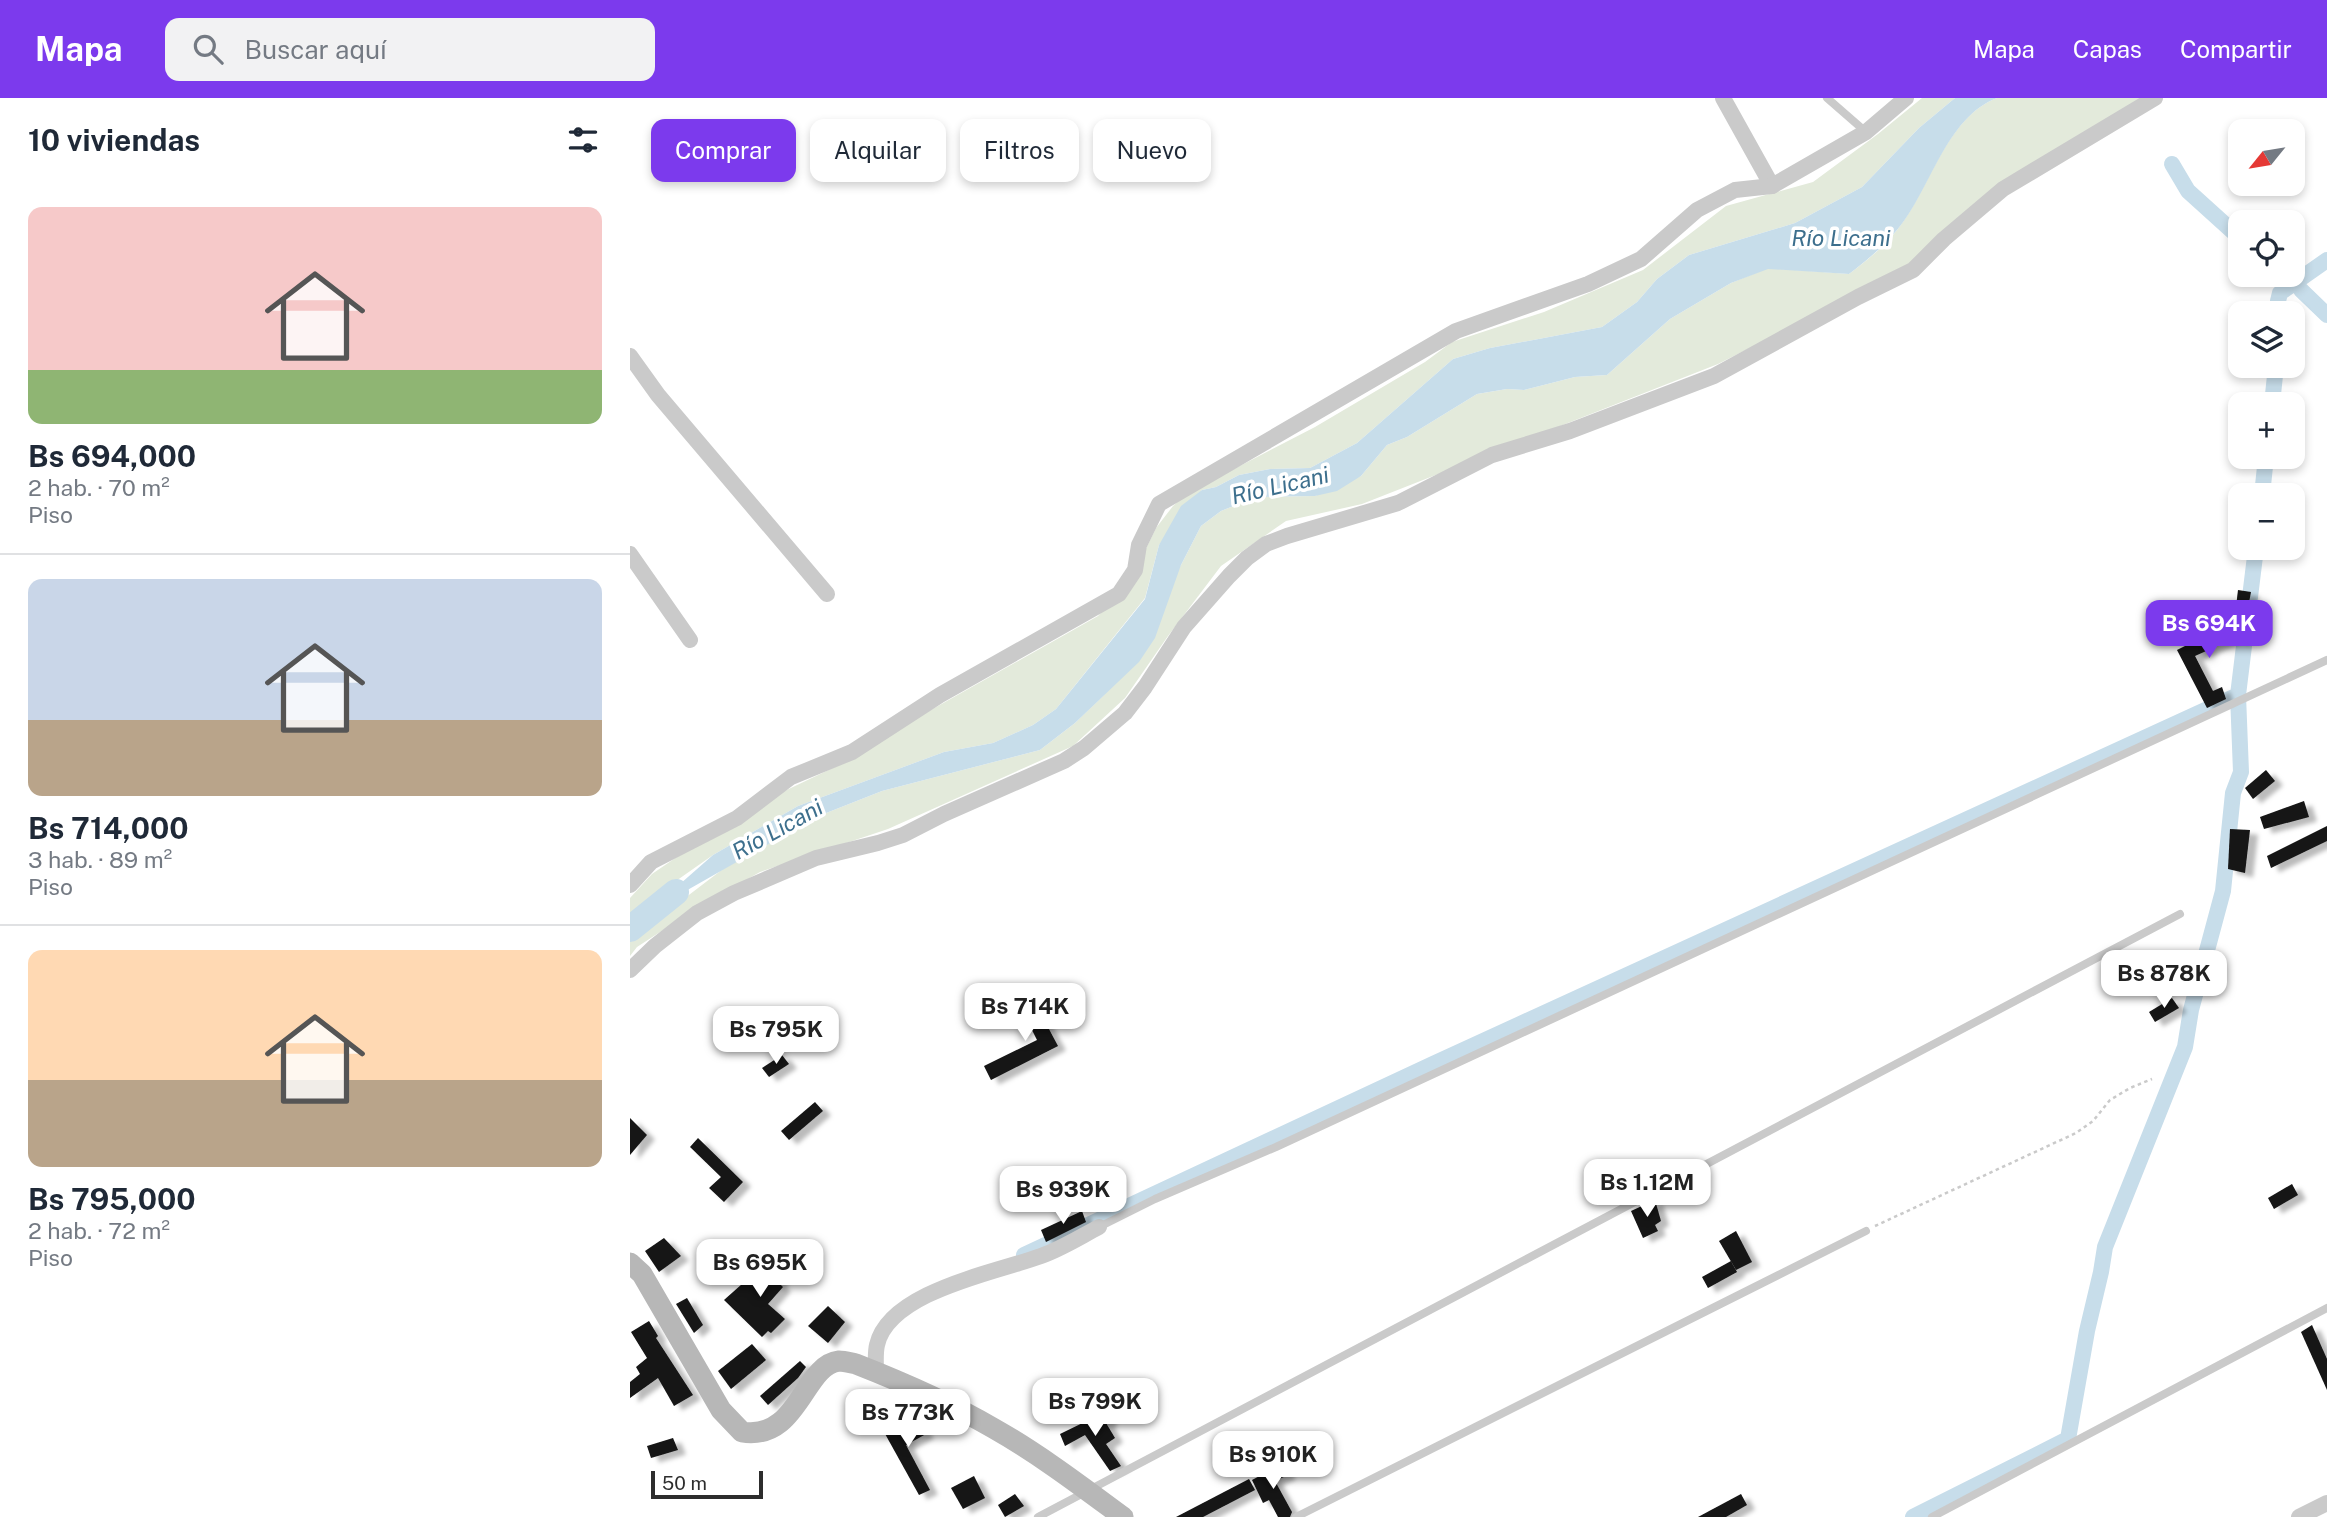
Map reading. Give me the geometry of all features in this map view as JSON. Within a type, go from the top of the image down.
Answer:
[{"type":"main road","points":[[630,1263],[642,1274],[721,1410],[743,1432],[762,1432],[777,1425],[800,1402],[826,1367],[839,1362],[856,1364],[993,1428],[1123,1517]]},
{"type":"street","points":[[1723,98],[1772,186]]},
{"type":"street","points":[[630,885],[651,862],[737,818],[791,777],[852,752],[940,695],[1119,594],[1135,570],[1139,545],[1159,504],[1456,331],[1588,284],[1641,259],[1697,210],[1735,190],[1772,186],[1866,132],[1906,98]]},
{"type":"street","points":[[630,971],[654,946],[697,913],[734,893],[816,858],[903,835],[1064,761],[1084,748],[1125,713],[1184,626],[1247,558],[1266,544],[1398,503],[1492,455],[1570,431],[1714,376],[1913,270],[1944,239],[2003,189],[2155,98]]},
{"type":"street","points":[[630,356],[659,395],[827,594]]},
{"type":"street","points":[[631,559],[690,640]]},
{"type":"street","points":[[876,1372],[877,1345],[886,1328],[909,1308],[938,1289],[1044,1256],[1099,1227]]},
{"type":"street","points":[[2299,1517],[2327,1503]]},
{"type":"lane","points":[[1827,98],[1866,132]]},
{"type":"lane","points":[[1099,1227],[2327,660]]},
{"type":"lane","points":[[1038,1517],[2180,914]]},
{"type":"lane","points":[[1296,1517],[1866,1231]]},
{"type":"lane","points":[[1932,1517],[2327,1308]]},
{"type":"path","points":[[1866,1231],[2076,1133],[2092,1121],[2110,1100],[2152,1079]]},
{"type":"green space","points":[[1922,98],[1955,98],[1919,128],[1862,187],[1795,223],[1689,255],[1657,279],[1637,302],[1602,327],[1490,348],[1453,359],[1357,443],[1310,468],[1270,469],[1239,475],[1216,487],[1202,490],[1159,545],[1145,598],[1056,709],[1033,725],[993,743],[944,752],[798,806],[713,855],[646,902],[630,919],[630,898],[652,874],[747,809],[837,766],[890,733],[1098,616],[1130,581],[1156,528],[1186,494],[1315,427],[1425,362],[1452,342],[1544,312],[1643,270],[1726,206],[1813,182]]},
{"type":"green space","points":[[1997,98],[2141,98],[1922,257],[1863,291],[1718,364],[1362,504],[1286,521],[1221,566],[1125,698],[1073,746],[888,829],[760,872],[700,906],[637,947],[630,956],[630,941],[635,936],[723,869],[816,817],[882,791],[1040,750],[1075,723],[1104,695],[1201,526],[1221,511],[1256,497],[1315,496],[1361,476],[1387,445],[1407,437],[1477,394],[1507,389],[1524,390],[1575,377],[1607,375],[1670,319],[1731,283],[1768,268],[1849,274],[1881,248],[1897,230],[1909,214],[1951,138],[1964,121]]},
{"type":"water","name":"Río Licani","points":[[1955,98],[1997,98],[1964,121],[1951,138],[1909,214],[1897,230],[1849,274],[1768,269],[1731,283],[1670,319],[1607,375],[1575,377],[1524,390],[1507,389],[1477,394],[1407,437],[1387,445],[1361,476],[1337,491],[1315,496],[1256,497],[1221,511],[1201,526],[1181,565],[1155,638],[1139,662],[1075,723],[1040,750],[882,791],[816,817],[647,913],[713,855],[798,806],[944,752],[993,743],[1033,725],[1056,709],[1145,599],[1159,545],[1181,506],[1202,490],[1216,487],[1239,475],[1270,469],[1310,468],[1357,443],[1453,359],[1490,348],[1602,327],[1637,302],[1657,279],[1689,255],[1795,223],[1862,187],[1919,128]]},
{"type":"building","points":[[2238,590],[2251,592],[2246,618],[2235,615]]},
{"type":"building","points":[[2243,617],[2241,641],[2235,638],[2195,656],[2213,691],[2222,687],[2226,699],[2207,708],[2177,650]]},
{"type":"building","points":[[2266,770],[2275,781],[2253,799],[2245,788]]},
{"type":"building","points":[[2304,801],[2309,817],[2264,829],[2260,817]]},
{"type":"building","points":[[2327,826],[2327,841],[2271,868],[2267,856]]},
{"type":"building","points":[[2230,829],[2250,830],[2245,873],[2228,869]]},
{"type":"building","points":[[2172,998],[2179,1008],[2155,1022],[2149,1012]]},
{"type":"building","points":[[1034,1001],[1058,1046],[991,1080],[984,1066],[1037,1040],[1026,1018],[1017,1023],[1011,1012]]},
{"type":"building","points":[[782,1055],[789,1064],[769,1077],[762,1068]]},
{"type":"building","points":[[815,1102],[823,1111],[789,1140],[781,1131]]},
{"type":"building","points":[[630,1118],[647,1135],[630,1155]]},
{"type":"building","points":[[698,1138],[743,1182],[724,1202],[709,1188],[721,1177],[690,1147]]},
{"type":"building","points":[[2292,1184],[2298,1195],[2274,1209],[2268,1198]]},
{"type":"building","points":[[1655,1200],[1661,1221],[1655,1225],[1658,1231],[1643,1238],[1631,1211]]},
{"type":"building","points":[[1082,1211],[1086,1222],[1046,1242],[1041,1230]]},
{"type":"building","points":[[1736,1231],[1752,1262],[1736,1270],[1719,1241]]},
{"type":"building","points":[[664,1238],[681,1256],[659,1272],[645,1251]]},
{"type":"building","points":[[782,1259],[791,1267],[778,1282],[783,1287],[768,1304],[785,1319],[771,1333],[768,1331],[762,1337],[724,1300],[760,1268],[768,1275]]},
{"type":"building","points":[[1731,1261],[1737,1272],[1708,1288],[1702,1277]]},
{"type":"building","points":[[687,1298],[703,1325],[694,1333],[676,1304]]},
{"type":"building","points":[[828,1306],[845,1322],[828,1343],[808,1326]]},
{"type":"building","points":[[649,1321],[658,1336],[656,1338],[693,1395],[674,1406],[658,1378],[630,1398],[630,1382],[640,1374],[636,1367],[647,1358],[631,1332]]},
{"type":"building","points":[[2312,1325],[2327,1359],[2327,1390],[2301,1332]]},
{"type":"building","points":[[752,1344],[766,1360],[731,1389],[718,1371]]},
{"type":"building","points":[[800,1361],[806,1367],[798,1378],[768,1405],[760,1396]]},
{"type":"building","points":[[1105,1412],[1110,1421],[1106,1423],[1115,1438],[1106,1444],[1121,1466],[1110,1471],[1085,1435],[1065,1446],[1060,1434]]},
{"type":"building","points":[[914,1414],[926,1434],[906,1445],[930,1490],[919,1495],[884,1432]]},
{"type":"building","points":[[673,1438],[678,1450],[651,1458],[647,1446]]},
{"type":"building","points":[[1282,1464],[1288,1475],[1275,1481],[1292,1512],[1290,1517],[1278,1517],[1269,1500],[1263,1503],[1252,1480]]},
{"type":"building","points":[[974,1476],[985,1498],[963,1509],[951,1488]]},
{"type":"building","points":[[1249,1479],[1255,1490],[1203,1517],[1176,1517]]},
{"type":"building","points":[[1015,1494],[1024,1506],[1005,1517],[998,1505]]},
{"type":"building","points":[[1741,1494],[1747,1505],[1726,1517],[1698,1517]]},
{"type":"waterway","points":[[2172,164],[2188,191],[2228,227]]},
{"type":"waterway","points":[[2278,301],[2280,293],[2327,260]]},
{"type":"waterway","points":[[2301,290],[2327,315]]},
{"type":"waterway","points":[[2273,392],[2275,378]]},
{"type":"waterway","points":[[2263,483],[2265,469]]},
{"type":"waterway","points":[[1024,1255],[1433,1064],[2238,695],[2255,560]]},
{"type":"waterway","points":[[1913,1517],[2068,1439],[2105,1247],[2185,1047],[2191,1010],[2223,891],[2233,793],[2241,772],[2238,695]]},
{"type":"waterway","name":"Río Licani","points":[[630,929],[676,892]]}]
